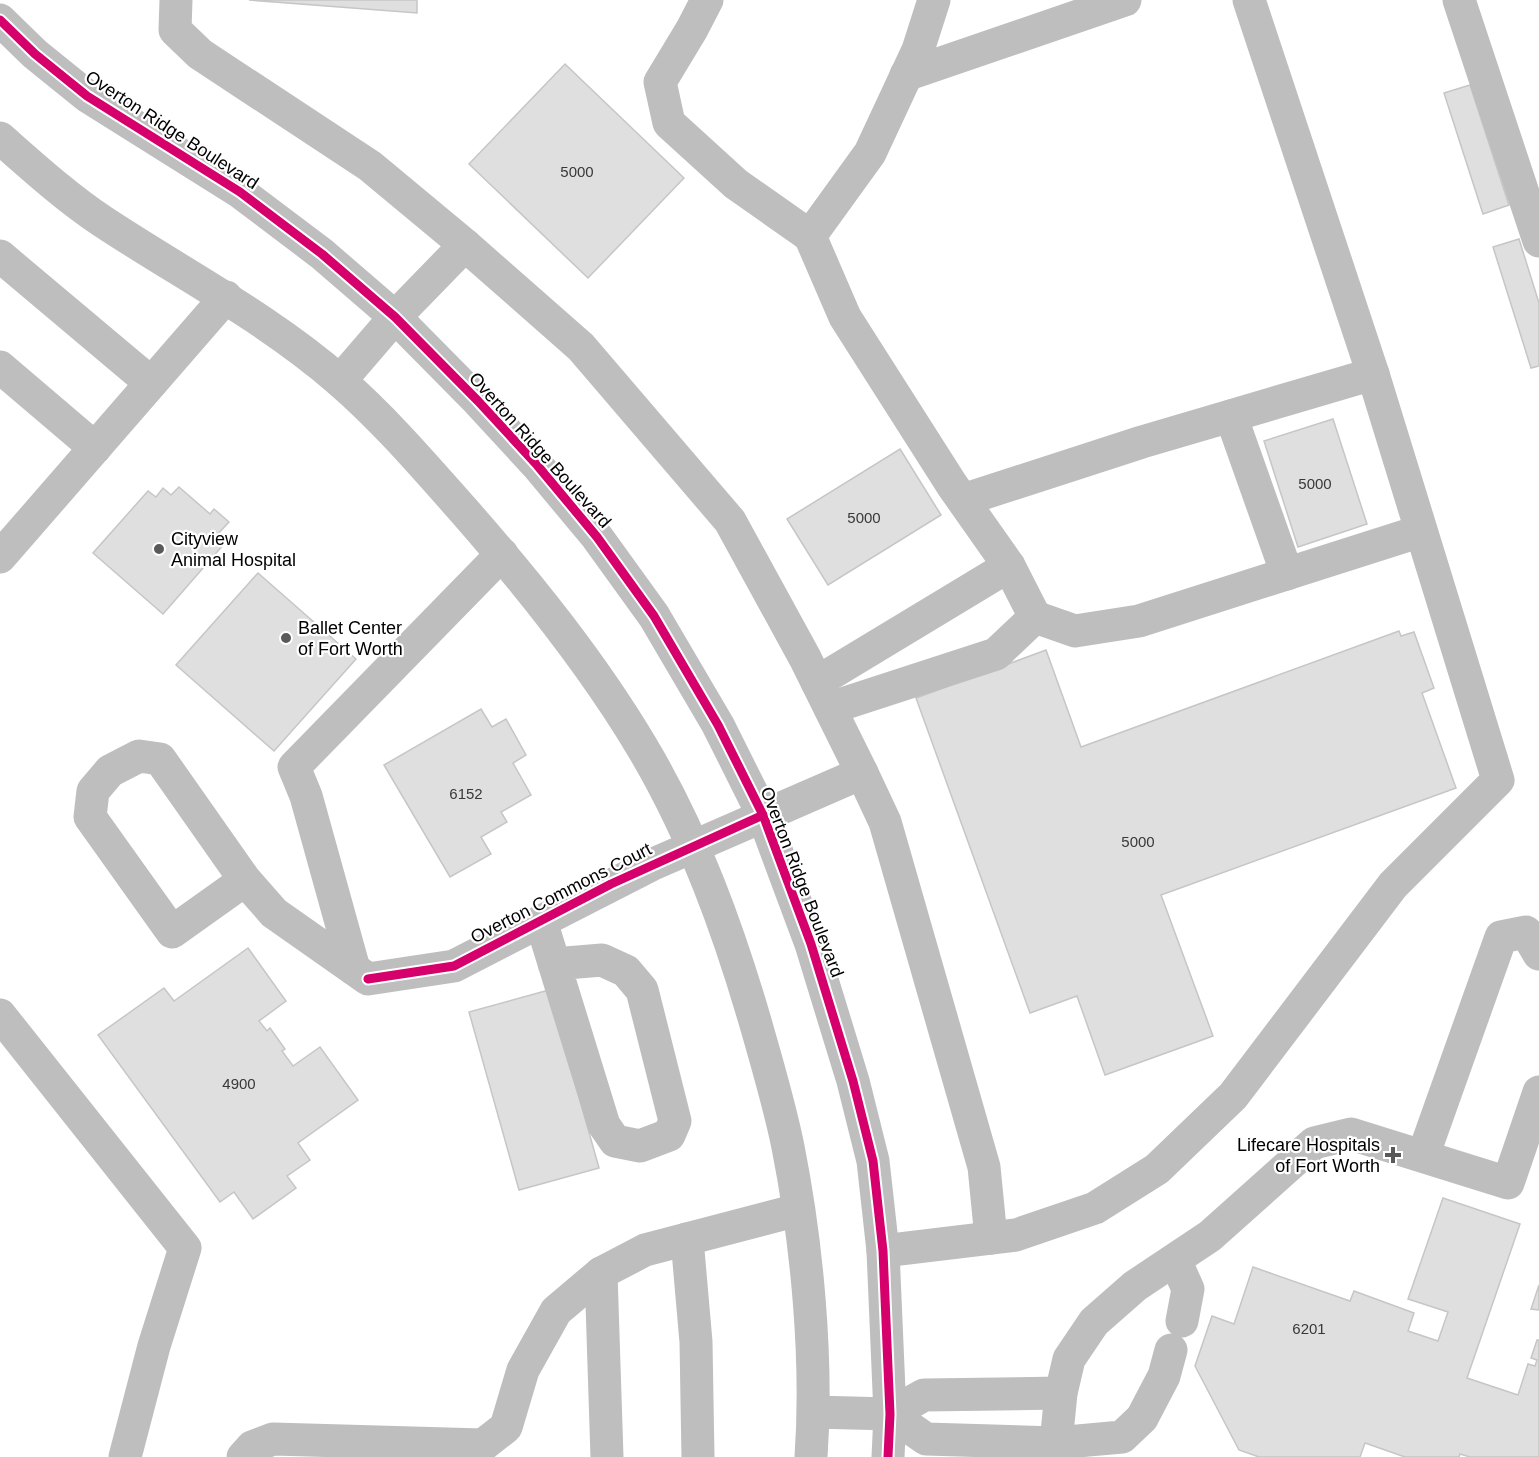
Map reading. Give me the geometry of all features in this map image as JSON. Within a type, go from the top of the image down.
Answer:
[{"type":"street","points":[[176,0],[175,30],[200,54],[370,166],[465,245],[581,347],[730,521],[823,695],[885,822],[984,1167],[991,1238]]},
{"type":"street","points":[[707,0],[660,82],[669,123],[736,184],[810,236],[845,317],[963,500],[1009,566],[1035,617],[1075,631],[1139,621],[1421,531]]},
{"type":"street","points":[[810,236],[870,153],[918,50],[934,0]]},
{"type":"street","points":[[906,75],[1125,0]]},
{"type":"street","points":[[883,1251],[1016,1235],[1095,1208],[1158,1169],[1233,1096],[1393,885],[1498,780],[1373,374],[1249,0]]},
{"type":"street","points":[[1459,0],[1539,241]]},
{"type":"street","name":"Overton Ridge Boulevard","points":[[0,20],[35,54],[87,96],[240,192],[322,254],[395,317],[537,465],[597,537],[654,616],[718,725],[763,815],[811,944],[853,1081],[873,1161],[883,1251],[890,1414],[888,1457]]},
{"type":"street","points":[[0,138],[99,219],[226,297],[277,332],[340,381],[419,460],[502,554],[604,688],[643,749],[693,845],[721,916],[746,988],[788,1147],[806,1277],[814,1412],[811,1457]]},
{"type":"street","points":[[340,381],[395,317],[465,245]]},
{"type":"street","points":[[0,256],[151,383]]},
{"type":"street","points":[[0,557],[226,297]]},
{"type":"street","points":[[0,368],[95,448]]},
{"type":"street","points":[[963,500],[1373,374]]},
{"type":"street","points":[[1231,416],[1287,574]]},
{"type":"street","points":[[361,974],[306,796],[294,767],[502,554]]},
{"type":"street","points":[[823,695],[1009,566]]},
{"type":"street","points":[[823,695],[996,654],[1035,617]]},
{"type":"street","points":[[245,880],[172,932],[90,817],[93,791],[110,771],[139,756],[160,759],[245,880],[274,913],[361,974]]},
{"type":"street","name":"Overton Commons Court","points":[[361,974],[454,966],[611,884],[693,845],[862,773]]},
{"type":"street","points":[[541,921],[554,964],[604,1125],[615,1142],[640,1146],[669,1135],[675,1121],[642,990],[626,970],[602,960],[554,964]]},
{"type":"street","points":[[1424,1156],[1501,938],[1526,932],[1539,954]]},
{"type":"street","points":[[0,1015],[185,1248],[154,1346],[125,1457]]},
{"type":"street","points":[[1057,1450],[1061,1393],[1069,1359],[1094,1322],[1135,1286],[1210,1236],[1314,1143],[1351,1134],[1508,1183],[1539,1092]]},
{"type":"street","points":[[243,1457],[252,1447],[273,1439],[471,1451],[506,1427],[523,1370],[556,1311],[601,1273],[645,1250],[798,1210]]},
{"type":"street","points":[[687,1239],[696,1342],[698,1457]]},
{"type":"street","points":[[890,1414],[926,1439],[1057,1450],[1122,1437],[1142,1418],[1164,1376],[1177,1335],[1188,1289],[1175,1260]]},
{"type":"street","points":[[601,1273],[607,1457]]},
{"type":"street","points":[[814,1412],[890,1414],[924,1395],[1061,1393]]},
{"type":"building","points":[[249,0],[417,0],[417,13]]},
{"type":"building","points":[[565,64],[684,178],[588,278],[469,164]]},
{"type":"building","points":[[1470,85],[1509,205],[1483,214],[1444,93]]},
{"type":"building","points":[[1519,239],[1539,303],[1539,366],[1531,368],[1493,247]]},
{"type":"building","points":[[1333,419],[1367,524],[1298,547],[1264,441]]},
{"type":"building","points":[[900,449],[941,515],[828,585],[787,519]]},
{"type":"building","name":"Cityview Animal Hospital","points":[[179,487],[210,514],[214,509],[229,522],[216,536],[224,544],[163,614],[93,553],[148,491],[156,497],[163,488],[171,495]]},
{"type":"building","points":[[258,573],[356,659],[274,751],[176,665]]},
{"type":"building","points":[[1399,631],[1401,636],[1414,632],[1434,688],[1422,693],[1456,788],[1161,895],[1213,1036],[1105,1075],[1077,996],[1030,1013],[916,698],[1046,650],[1081,747]]},
{"type":"building","points":[[481,709],[492,727],[506,719],[526,755],[513,763],[531,795],[501,812],[507,822],[481,837],[491,854],[450,877],[384,765]]},
{"type":"building","points":[[248,948],[286,1001],[259,1021],[267,1031],[270,1028],[285,1049],[282,1051],[293,1066],[320,1047],[358,1100],[298,1143],[310,1160],[287,1176],[296,1188],[253,1219],[234,1192],[220,1202],[98,1035],[164,988],[174,1001]]},
{"type":"building","points":[[549,990],[599,1168],[519,1190],[469,1012]]},
{"type":"building","points":[[1443,1198],[1520,1224],[1467,1378],[1518,1395],[1528,1364],[1535,1366],[1537,1360],[1531,1358],[1537,1340],[1539,1340],[1539,1457],[1470,1457],[1460,1454],[1459,1457],[1405,1457],[1365,1443],[1360,1457],[1259,1457],[1239,1450],[1195,1366],[1212,1316],[1234,1324],[1253,1267],[1350,1301],[1354,1291],[1414,1313],[1408,1331],[1438,1341],[1448,1312],[1408,1299]]},
{"type":"building","points":[[1539,1285],[1539,1310],[1531,1309]]},
{"type":"cycle path","points":[[0,20],[35,54],[87,96],[240,192],[322,254],[395,317],[537,465],[597,537],[654,616],[718,725],[763,815],[811,944],[853,1081],[873,1161],[883,1251],[890,1414],[888,1457]]},
{"type":"cycle path","points":[[368,979],[454,966],[611,884],[763,815]]},
{"type":"place","name":"Cityview Animal Hospital","points":[[159,549]]},
{"type":"place","name":"Ballet Center of Fort Worth","points":[[286,638]]},
{"type":"place","name":"Lifecare Hospitals of Fort Worth","points":[[1393,1155]]}]
